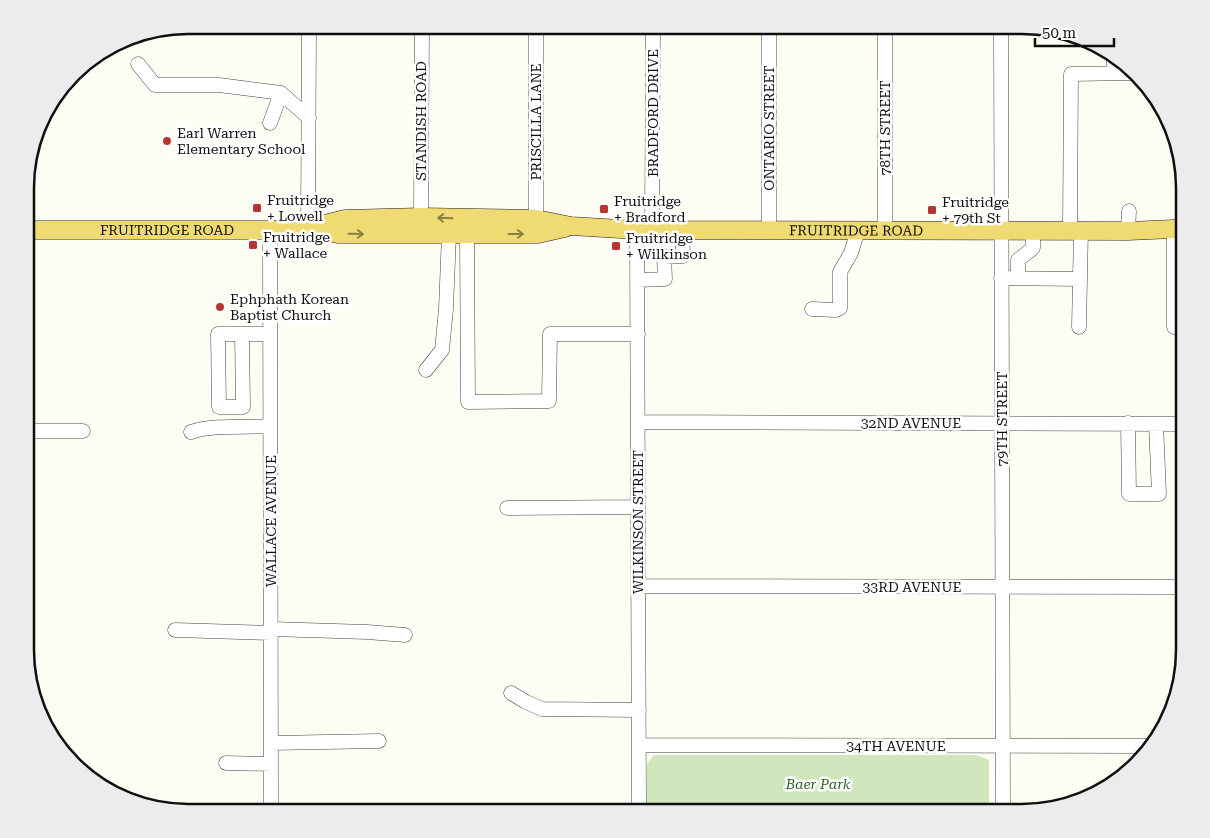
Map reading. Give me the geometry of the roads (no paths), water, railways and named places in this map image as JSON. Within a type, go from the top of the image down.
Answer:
[{"type":"main road","name":"FRUITRIDGE ROAD","points":[[34,230],[270,230],[308,228],[345,219],[421,217],[536,219],[570,226],[645,230],[1128,231],[1176,229]]},
{"type":"main road","name":"FRUITRIDGE ROAD","points":[[308,228],[338,234],[538,234],[570,226]]},
{"type":"street","points":[[308,228],[309,34]]},
{"type":"street","name":"STANDISH ROAD","points":[[421,217],[422,34]]},
{"type":"street","name":"PRISCILLA LANE","points":[[536,34],[536,219]]},
{"type":"street","name":"BRADFORD DRIVE","points":[[645,230],[653,34]]},
{"type":"street","name":"ONTARIO STREET","points":[[769,34],[769,230]]},
{"type":"street","name":"78TH STREET","points":[[885,34],[885,230]]},
{"type":"street","name":"79TH STREET","points":[[1001,34],[1003,804]]},
{"type":"street","points":[[138,64],[155,85],[219,85],[281,93],[309,118]]},
{"type":"street","points":[[1079,326],[1080,279],[1075,230],[1071,74],[1125,73]]},
{"type":"street","points":[[270,123],[281,93]]},
{"type":"street","points":[[1128,231],[1129,211]]},
{"type":"street","name":"WALLACE AVENUE","points":[[270,230],[271,804]]},
{"type":"street","name":"WILKINSON STREET","points":[[639,804],[638,280],[645,230]]},
{"type":"street","points":[[638,280],[665,279],[664,257],[683,256],[682,230]]},
{"type":"street","points":[[812,309],[836,310],[840,308],[840,272],[851,253],[858,230]]},
{"type":"street","points":[[1018,278],[1018,260],[1033,248],[1033,230]]},
{"type":"street","points":[[426,370],[442,350],[446,309],[449,234]]},
{"type":"street","points":[[467,234],[468,402],[549,401],[550,334],[638,334]]},
{"type":"street","points":[[1001,278],[1080,279]]},
{"type":"street","points":[[1174,327],[1176,299]]},
{"type":"street","points":[[242,334],[244,407],[219,407],[218,334],[242,334],[270,334]]},
{"type":"street","name":"32ND AVENUE","points":[[638,422],[1176,424]]},
{"type":"street","points":[[1128,424],[1129,494],[1159,494],[1156,424]]},
{"type":"street","points":[[191,432],[222,427],[270,426]]},
{"type":"street","points":[[34,431],[83,431]]},
{"type":"street","points":[[507,508],[638,508]]},
{"type":"street","name":"33RD AVENUE","points":[[638,586],[1176,587]]},
{"type":"street","points":[[175,630],[366,632],[405,635]]},
{"type":"street","points":[[511,693],[542,709],[639,710]]},
{"type":"street","points":[[271,743],[379,741]]},
{"type":"street","name":"34TH AVENUE","points":[[639,745],[1142,746]]},
{"type":"street","points":[[226,763],[271,764]]},
{"type":"place","name":"Earl Warren Elementary School","points":[[167,141]]},
{"type":"place","name":"Fruitridge + Lowell","points":[[257,208]]},
{"type":"place","name":"Fruitridge + Bradford","points":[[604,209]]},
{"type":"place","name":"Fruitridge + 79th St","points":[[932,210]]},
{"type":"place","name":"Fruitridge + Wallace","points":[[253,245]]},
{"type":"place","name":"Fruitridge + Wilkinson","points":[[616,246]]},
{"type":"place","name":"Ephphath Korean Baptist Church","points":[[220,307]]},
{"type":"park label","name":"Baer Park","points":[[818,784]]}]
